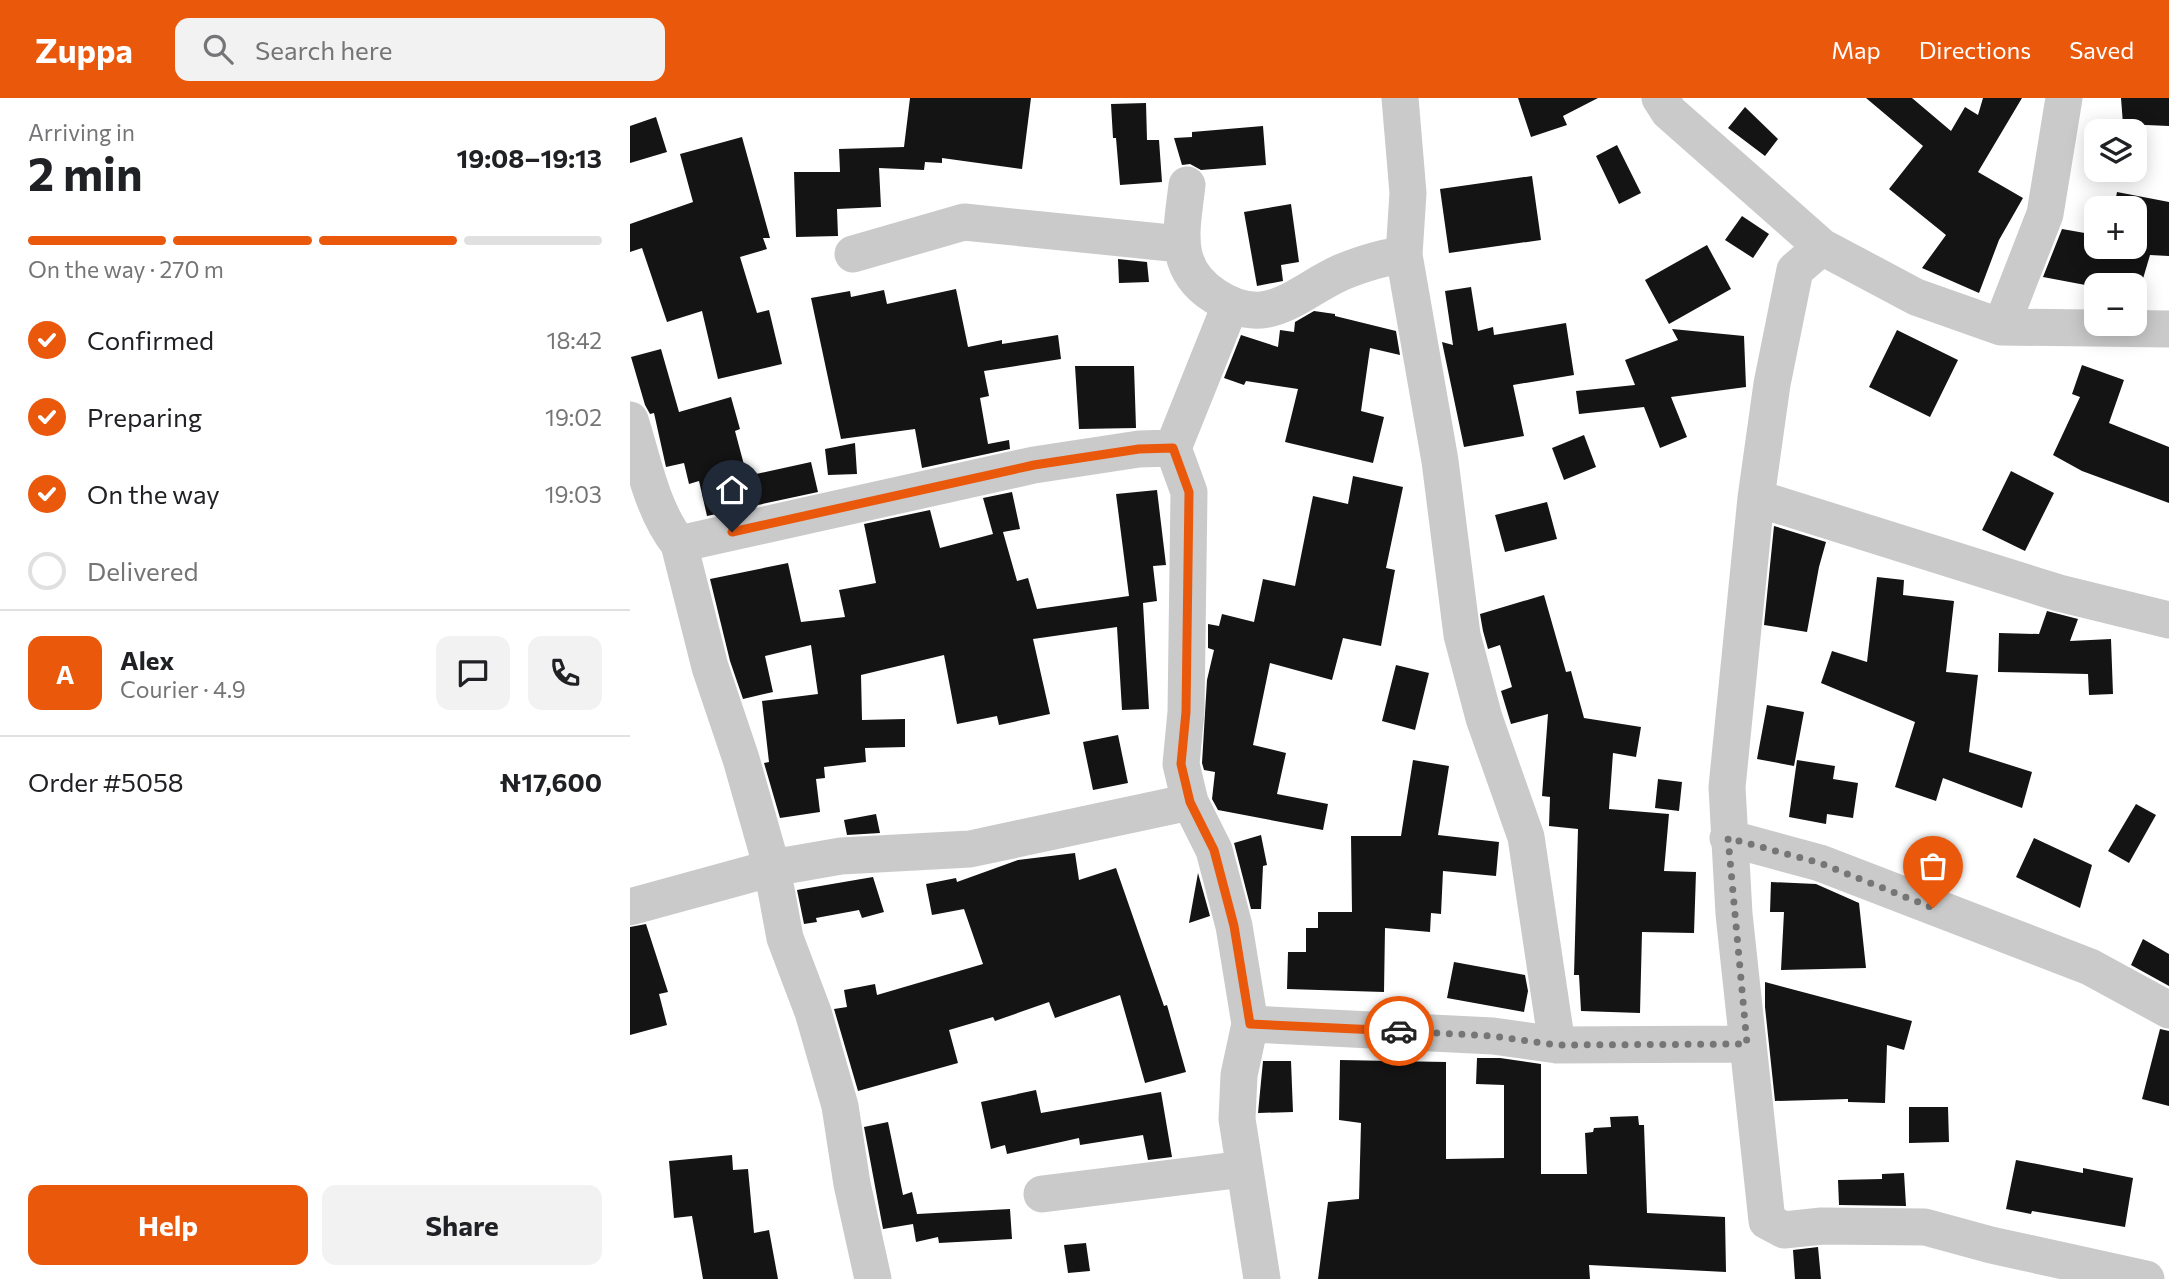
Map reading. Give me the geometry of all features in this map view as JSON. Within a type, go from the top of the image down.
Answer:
[{"type":"street","points":[[1400,98],[1408,193],[1404,255],[1440,461],[1462,635],[1491,740],[1526,837],[1557,1045]]},
{"type":"street","points":[[1660,98],[1669,112],[1822,247],[1916,297],[2001,327],[2169,329]]},
{"type":"street","points":[[2001,327],[2045,214],[2064,98]]},
{"type":"street","points":[[1187,185],[1180,244],[1194,279],[1230,306],[1261,312],[1286,304],[1340,273],[1385,257],[1404,255]]},
{"type":"street","points":[[853,254],[964,222],[1180,244]]},
{"type":"street","points":[[1822,247],[1795,270],[1772,384],[1756,498],[1727,787],[1728,838],[1767,1221],[1784,1230],[1822,1226],[1925,1227],[1991,1245],[2146,1279]]},
{"type":"street","points":[[1230,306],[1173,448],[1189,492],[1186,712],[1181,764],[1190,802],[1214,850],[1234,926],[1250,1024],[1239,1075],[1237,1119],[1262,1279]]},
{"type":"street","points":[[630,420],[656,502],[671,535],[679,544],[710,667],[741,759],[772,868],[785,938],[813,1012],[840,1106],[852,1184],[873,1279]]},
{"type":"street","points":[[679,544],[1034,465],[1139,449],[1173,448]]},
{"type":"street","points":[[1756,498],[2059,593],[2169,620]]},
{"type":"street","points":[[630,907],[772,868],[841,856],[970,849],[1190,802]]},
{"type":"street","points":[[1728,838],[1820,863],[2090,967],[2169,1010]]},
{"type":"street","points":[[1250,1024],[1493,1036],[1557,1045],[1747,1044]]},
{"type":"street","points":[[1042,1194],[1244,1169]]},
{"type":"building","points":[[910,98],[1031,98],[1022,169],[942,158],[942,163],[925,162],[924,170],[879,168],[881,207],[837,209],[838,236],[796,237],[794,172],[840,172],[839,149],[904,147]]},
{"type":"building","points":[[1518,98],[1598,98],[1563,116],[1567,125],[1531,137]]},
{"type":"building","points":[[1866,98],[1912,98],[1951,131],[1965,107],[1978,115],[1983,98],[2022,98],[1978,172],[2023,198],[1999,240],[1979,293],[1922,268],[1946,235],[1889,189],[1923,146]]},
{"type":"building","points":[[2121,98],[2169,98],[2169,126],[2147,125],[2147,119],[2123,119]]},
{"type":"building","points":[[1146,103],[1147,140],[1159,140],[1162,182],[1120,185],[1111,104]]},
{"type":"building","points":[[1745,107],[1778,139],[1765,156],[1728,128]]},
{"type":"building","points":[[656,117],[667,152],[630,163],[630,126]]},
{"type":"building","points":[[1263,126],[1266,165],[1201,170],[1190,164],[1182,165],[1174,138],[1192,137],[1192,132]]},
{"type":"building","points":[[742,137],[770,238],[763,238],[767,249],[740,257],[757,313],[769,310],[782,364],[718,379],[702,311],[667,322],[642,248],[630,252],[630,224],[693,202],[680,154]]},
{"type":"building","points":[[1617,145],[1641,193],[1619,204],[1596,156]]},
{"type":"building","points":[[1532,176],[1541,240],[1449,253],[1440,189]]},
{"type":"building","points":[[2117,192],[2138,196],[2116,196]]},
{"type":"building","points":[[2147,198],[2169,202],[2169,256],[2150,255],[2145,273],[2084,273],[2084,285],[2043,277],[2062,229],[2084,233],[2084,259],[2147,259]]},
{"type":"building","points":[[1291,204],[1299,262],[1281,265],[1283,281],[1257,286],[1244,212]]},
{"type":"building","points":[[1742,216],[1769,234],[1753,258],[1725,240]]},
{"type":"building","points":[[1707,245],[1731,289],[1669,324],[1645,280]]},
{"type":"building","points":[[1118,259],[1147,262],[1149,282],[1119,283]]},
{"type":"building","points":[[1471,287],[1478,331],[1493,327],[1494,335],[1566,323],[1574,375],[1513,385],[1524,436],[1464,447],[1442,342],[1453,345],[1445,291]]},
{"type":"building","points":[[956,289],[968,347],[1002,340],[1002,344],[1058,335],[1061,359],[984,371],[989,396],[980,398],[988,444],[1009,440],[1010,449],[922,468],[915,429],[841,439],[811,298],[850,291],[851,297],[884,290],[887,304]]},
{"type":"building","points":[[1314,311],[1396,331],[1400,355],[1370,348],[1361,411],[1384,417],[1373,463],[1285,442],[1298,389],[1246,381],[1244,385],[1224,378],[1241,335],[1278,347],[1280,330],[1294,332],[1295,322]]},
{"type":"building","points":[[1672,329],[1744,336],[1746,387],[1671,397],[1687,437],[1660,448],[1644,407],[1579,414],[1576,391],[1635,385],[1625,360],[1678,340]]},
{"type":"building","points":[[1897,330],[1958,360],[1930,417],[1869,387]]},
{"type":"building","points":[[661,349],[679,412],[731,397],[740,429],[735,431],[747,476],[811,462],[818,492],[707,516],[699,481],[689,484],[684,463],[666,467],[654,413],[650,414],[645,405],[631,357]]},
{"type":"building","points":[[2082,365],[2124,380],[2109,423],[2169,447],[2169,503],[2082,471],[2053,455],[2080,397],[2072,394]]},
{"type":"building","points":[[1075,366],[1134,366],[1136,428],[1079,429]]},
{"type":"building","points":[[1584,435],[1596,467],[1564,480],[1552,448]]},
{"type":"building","points":[[855,443],[857,474],[828,475],[825,449]]},
{"type":"building","points":[[2011,471],[2054,493],[2025,551],[1982,530]]},
{"type":"building","points":[[1353,476],[1403,487],[1386,568],[1395,570],[1381,646],[1343,638],[1332,680],[1270,663],[1253,745],[1286,753],[1277,794],[1328,804],[1323,830],[1218,810],[1212,799],[1215,772],[1204,770],[1202,763],[1207,680],[1214,650],[1208,648],[1208,624],[1219,626],[1222,614],[1254,622],[1263,579],[1295,586],[1313,496],[1348,504]]},
{"type":"building","points":[[1157,490],[1166,565],[1153,566],[1157,601],[1143,603],[1149,709],[1122,710],[1117,627],[1033,639],[1050,714],[999,725],[997,716],[957,724],[944,655],[861,675],[862,720],[905,719],[905,747],[865,748],[866,762],[824,767],[825,778],[816,779],[820,812],[780,818],[764,763],[769,762],[762,701],[818,694],[811,645],[765,656],[773,692],[743,699],[730,661],[710,579],[788,563],[801,622],[845,617],[839,590],[876,583],[864,524],[930,510],[940,548],[993,534],[983,498],[1012,492],[1020,529],[1003,532],[1017,581],[1028,578],[1037,609],[1129,596],[1116,494]]},
{"type":"building","points":[[1547,502],[1557,539],[1505,552],[1495,515]]},
{"type":"building","points":[[1774,526],[1826,542],[1807,632],[1764,625]]},
{"type":"building","points":[[1877,577],[1904,580],[1903,595],[1954,601],[1946,672],[1978,675],[1969,752],[2032,772],[2022,808],[1943,778],[1936,801],[1895,787],[1915,722],[1821,683],[1832,651],[1867,662]]},
{"type":"building","points":[[1544,595],[1566,672],[1571,671],[1584,718],[1641,727],[1636,757],[1613,753],[1609,809],[1669,814],[1664,871],[1696,872],[1694,933],[1642,932],[1640,1013],[1581,1011],[1579,975],[1574,975],[1578,829],[1549,826],[1550,797],[1542,796],[1548,714],[1511,724],[1501,691],[1512,687],[1500,645],[1488,649],[1483,631],[1480,614]]},
{"type":"building","points":[[2047,611],[2078,619],[2070,641],[2111,639],[2113,694],[2089,695],[2088,674],[1998,672],[1999,633],[2039,634]]},
{"type":"building","points":[[1396,665],[1429,673],[1415,730],[1382,721]]},
{"type":"building","points":[[1767,705],[1804,712],[1794,766],[1757,759]]},
{"type":"building","points":[[1118,735],[1128,783],[1093,790],[1083,742]]},
{"type":"building","points":[[1413,760],[1449,766],[1438,835],[1499,842],[1496,876],[1443,871],[1441,914],[1431,913],[1430,932],[1385,928],[1384,992],[1287,989],[1288,952],[1306,952],[1306,928],[1318,928],[1318,912],[1352,912],[1351,836],[1401,836]]},
{"type":"building","points":[[1797,760],[1835,766],[1833,779],[1858,783],[1853,818],[1827,814],[1826,824],[1789,817]]},
{"type":"building","points":[[1658,779],[1682,782],[1679,811],[1655,808]]},
{"type":"building","points":[[2136,804],[2156,815],[2129,863],[2108,851]]},
{"type":"building","points":[[876,814],[880,833],[847,835],[844,820]]},
{"type":"building","points":[[1261,835],[1267,865],[1263,866],[1261,909],[1251,909],[1234,843]]},
{"type":"building","points":[[2034,838],[2092,865],[2080,908],[2016,877]]},
{"type":"building","points":[[1075,853],[1079,880],[1116,868],[1164,1006],[1167,1005],[1186,1072],[1145,1083],[1120,995],[1055,1018],[1049,1002],[995,1021],[993,1017],[949,1030],[958,1063],[858,1091],[834,1009],[847,1007],[844,990],[875,984],[877,995],[983,964],[964,909],[932,915],[926,884],[956,878],[957,882],[1018,860]]},
{"type":"building","points":[[1198,873],[1210,916],[1189,923]]},
{"type":"building","points":[[873,877],[884,912],[862,918],[859,910],[816,918],[817,922],[804,924],[797,890]]},
{"type":"building","points":[[1771,882],[1816,884],[1859,903],[1866,968],[1781,970],[1784,912],[1770,912]]},
{"type":"building","points":[[646,924],[668,992],[659,994],[667,1025],[630,1035],[630,927]]},
{"type":"building","points":[[2143,939],[2169,954],[2169,986],[2131,965]]},
{"type":"building","points":[[1454,962],[1525,975],[1528,991],[1524,1012],[1447,998]]},
{"type":"building","points":[[1765,982],[1912,1021],[1904,1050],[1887,1045],[1885,1103],[1848,1102],[1848,1099],[1775,1101]]},
{"type":"building","points":[[2160,1029],[2169,1031],[2169,1106],[2142,1099]]},
{"type":"building","points":[[1477,1058],[1500,1058],[1541,1064],[1541,1174],[1587,1174],[1585,1133],[1593,1132],[1594,1128],[1611,1127],[1610,1117],[1638,1116],[1639,1125],[1644,1125],[1647,1213],[1725,1217],[1726,1272],[1589,1265],[1590,1279],[1318,1279],[1328,1202],[1359,1199],[1361,1123],[1339,1120],[1340,1060],[1446,1062],[1446,1159],[1504,1158],[1504,1085],[1476,1084]]},
{"type":"building","points":[[1263,1061],[1291,1061],[1293,1112],[1258,1113]]},
{"type":"building","points":[[1036,1090],[1041,1113],[1161,1092],[1172,1157],[1148,1160],[1143,1135],[1080,1145],[1079,1138],[1007,1154],[1005,1145],[991,1149],[981,1102]]},
{"type":"building","points":[[1909,1107],[1948,1107],[1949,1142],[1909,1143]]},
{"type":"building","points":[[888,1122],[903,1195],[912,1192],[917,1214],[1010,1209],[1012,1239],[939,1243],[938,1237],[916,1242],[913,1224],[883,1229],[864,1127]]},
{"type":"building","points":[[732,1155],[733,1170],[748,1169],[754,1233],[769,1230],[778,1279],[703,1279],[692,1216],[674,1218],[669,1161]]},
{"type":"building","points":[[2016,1160],[2083,1173],[2083,1168],[2133,1178],[2125,1227],[2006,1209]]},
{"type":"building","points":[[1904,1173],[1906,1206],[1839,1205],[1838,1180],[1882,1179],[1882,1174]]},
{"type":"building","points":[[1086,1243],[1090,1271],[1068,1273],[1064,1245]]},
{"type":"building","points":[[1818,1247],[1821,1279],[1795,1279],[1793,1250]]},
{"type":"way so far","points":[[1399,1031],[1493,1036],[1557,1045],[1747,1044],[1728,838],[1820,863],[1933,908]]},
{"type":"route","points":[[732,532],[1034,465],[1139,449],[1173,448],[1189,492],[1186,712],[1181,764],[1190,802],[1214,850],[1234,926],[1250,1024],[1399,1031]]}]
